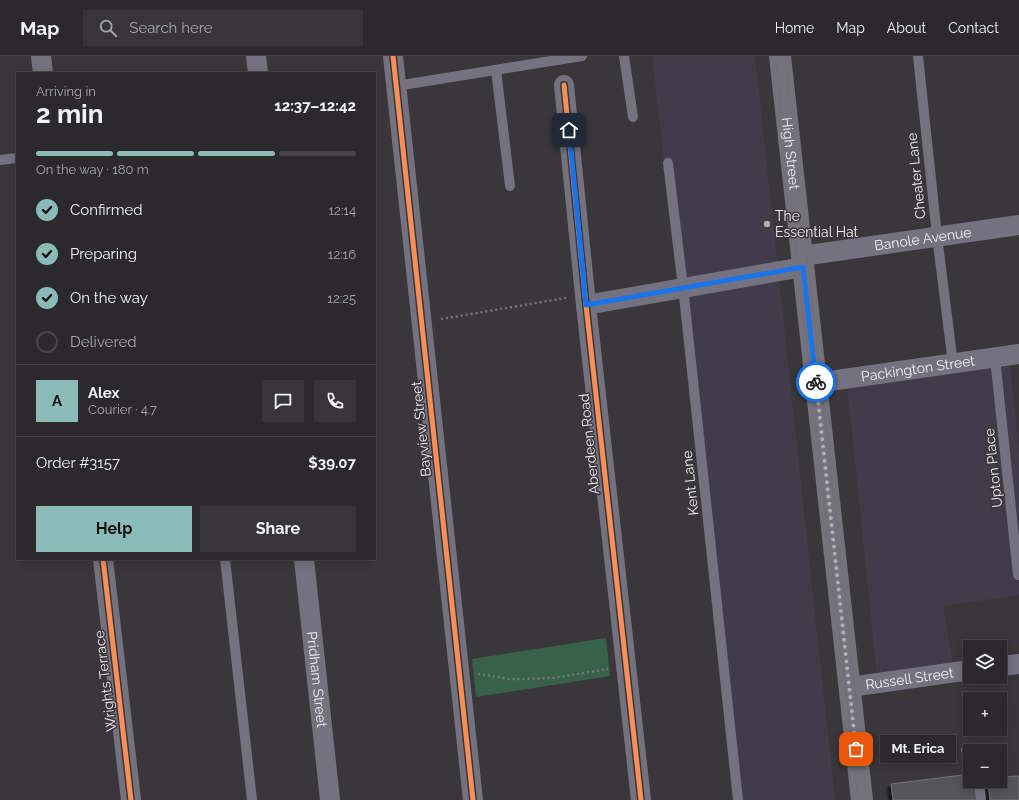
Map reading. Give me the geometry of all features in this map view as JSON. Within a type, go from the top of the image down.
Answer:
[{"type":"main road","name":"High Street","points":[[780,56],[862,800]]},
{"type":"street","points":[[41,56],[43,72]]},
{"type":"street","points":[[256,56],[258,72]]},
{"type":"street","name":"Bayview Street","points":[[393,56],[473,800]]},
{"type":"street","name":"Aberdeen Road","points":[[564,85],[577,302],[641,800]]},
{"type":"street","name":"Banole Avenue","points":[[577,302],[683,287],[937,236],[1019,224]]},
{"type":"street","name":"Packington Street","points":[[816,383],[1019,354]]},
{"type":"street","name":"Wrights Terrace","points":[[103,560],[131,800]]},
{"type":"street","name":"Pridham Street","points":[[304,560],[330,800]]},
{"type":"street","points":[[1007,665],[1019,664]]},
{"type":"street","name":"Russell Street","points":[[850,687],[963,671]]},
{"type":"lane","points":[[396,86],[582,56]]},
{"type":"lane","points":[[624,56],[633,117]]},
{"type":"lane","name":"Cheater Lane","points":[[918,56],[937,236],[953,364]]},
{"type":"lane","points":[[496,70],[510,186]]},
{"type":"lane","points":[[0,160],[16,158]]},
{"type":"lane","name":"Kent Lane","points":[[668,163],[683,287],[738,800]]},
{"type":"lane","name":"Upton Place","points":[[995,358],[1018,575]]},
{"type":"lane","points":[[225,560],[252,800]]},
{"type":"lane","points":[[979,788],[981,800]]},
{"type":"path","points":[[421,322],[577,302]]},
{"type":"path","points":[[473,675],[480,674],[508,680],[552,678],[609,669]]},
{"type":"shaded area","points":[[652,56],[755,56],[835,800],[737,800]]},
{"type":"shaded area","points":[[1010,364],[1019,453],[1019,595],[943,606],[954,669],[877,676],[847,384]]},
{"type":"green space","points":[[606,638],[610,676],[476,697],[472,659]]},
{"type":"building","points":[[963,775],[963,788],[976,788],[978,800],[893,800],[891,784]]},
{"type":"building","points":[[1019,776],[1019,800],[990,800],[989,788],[1007,788],[1007,777]]},
{"type":"tram line","points":[[775,56],[858,800]]},
{"type":"tram line","points":[[785,56],[867,800]]},
{"type":"cycle path","points":[[393,56],[473,800]]},
{"type":"cycle path","points":[[564,85],[586,305],[641,800]]},
{"type":"cycle path","points":[[103,560],[131,800]]},
{"type":"way so far","points":[[816,382],[856,749]]},
{"type":"place","name":"The Essential Hat","points":[[767,224]]},
{"type":"place","name":"Mt. Erica","points":[[856,749]]},
{"type":"route","points":[[569,130],[586,305],[803,267],[816,382]]}]
